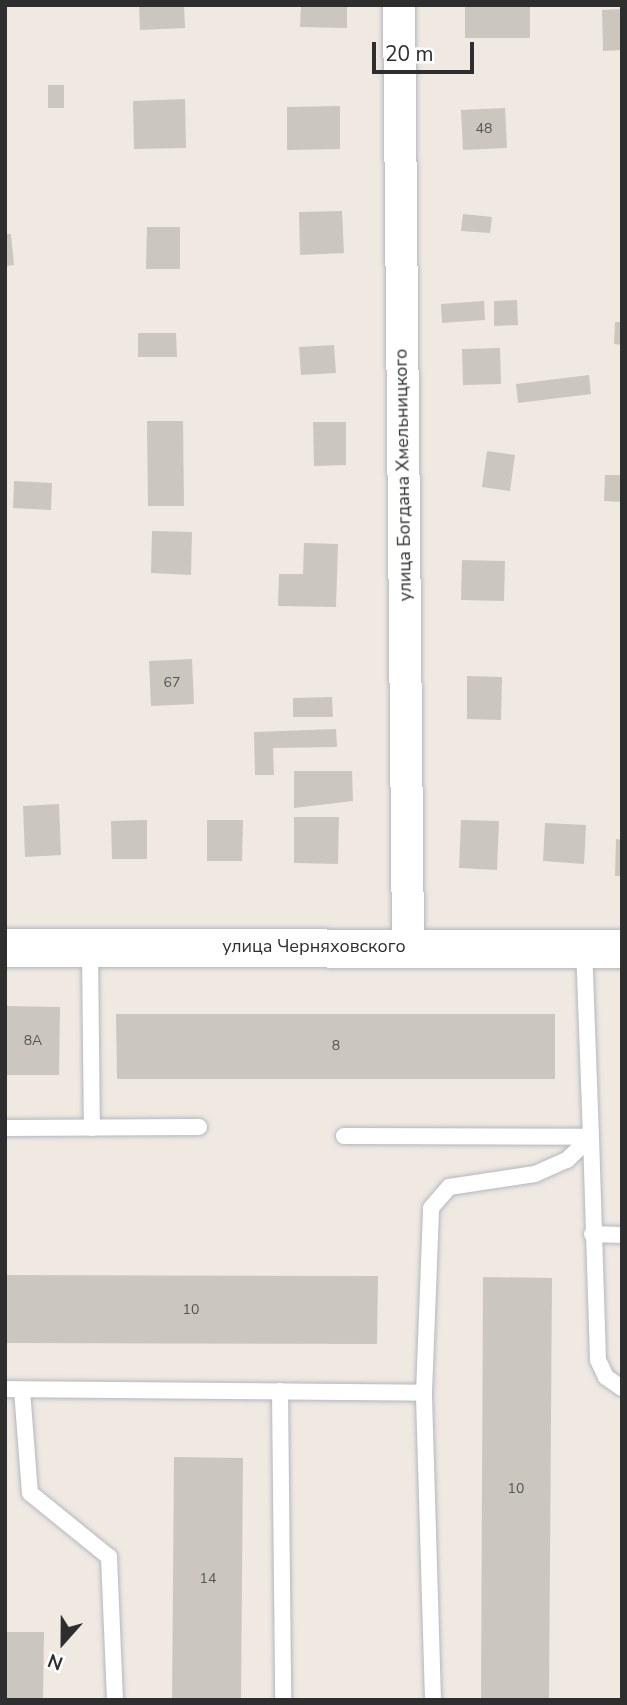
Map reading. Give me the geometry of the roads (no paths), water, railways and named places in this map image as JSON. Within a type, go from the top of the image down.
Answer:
[{"type":"street","name":"улица Богдана Хмельницкого","points":[[399,5],[408,945]]},
{"type":"street","name":"улица Черняховского","points":[[5,948],[408,945],[622,949]]},
{"type":"lane","points":[[90,947],[92,1128]]},
{"type":"lane","points":[[584,949],[598,1360],[606,1377],[622,1388]]},
{"type":"lane","points":[[5,1128],[200,1127]]},
{"type":"lane","points":[[344,1136],[591,1138]]},
{"type":"lane","points":[[433,1700],[424,1393],[431,1208],[449,1187],[535,1174],[567,1160],[591,1138]]},
{"type":"lane","points":[[592,1234],[622,1235]]},
{"type":"lane","points":[[115,1700],[109,1557],[30,1493],[13,1389],[424,1393]]},
{"type":"lane","points":[[280,1391],[283,1700]]}]
